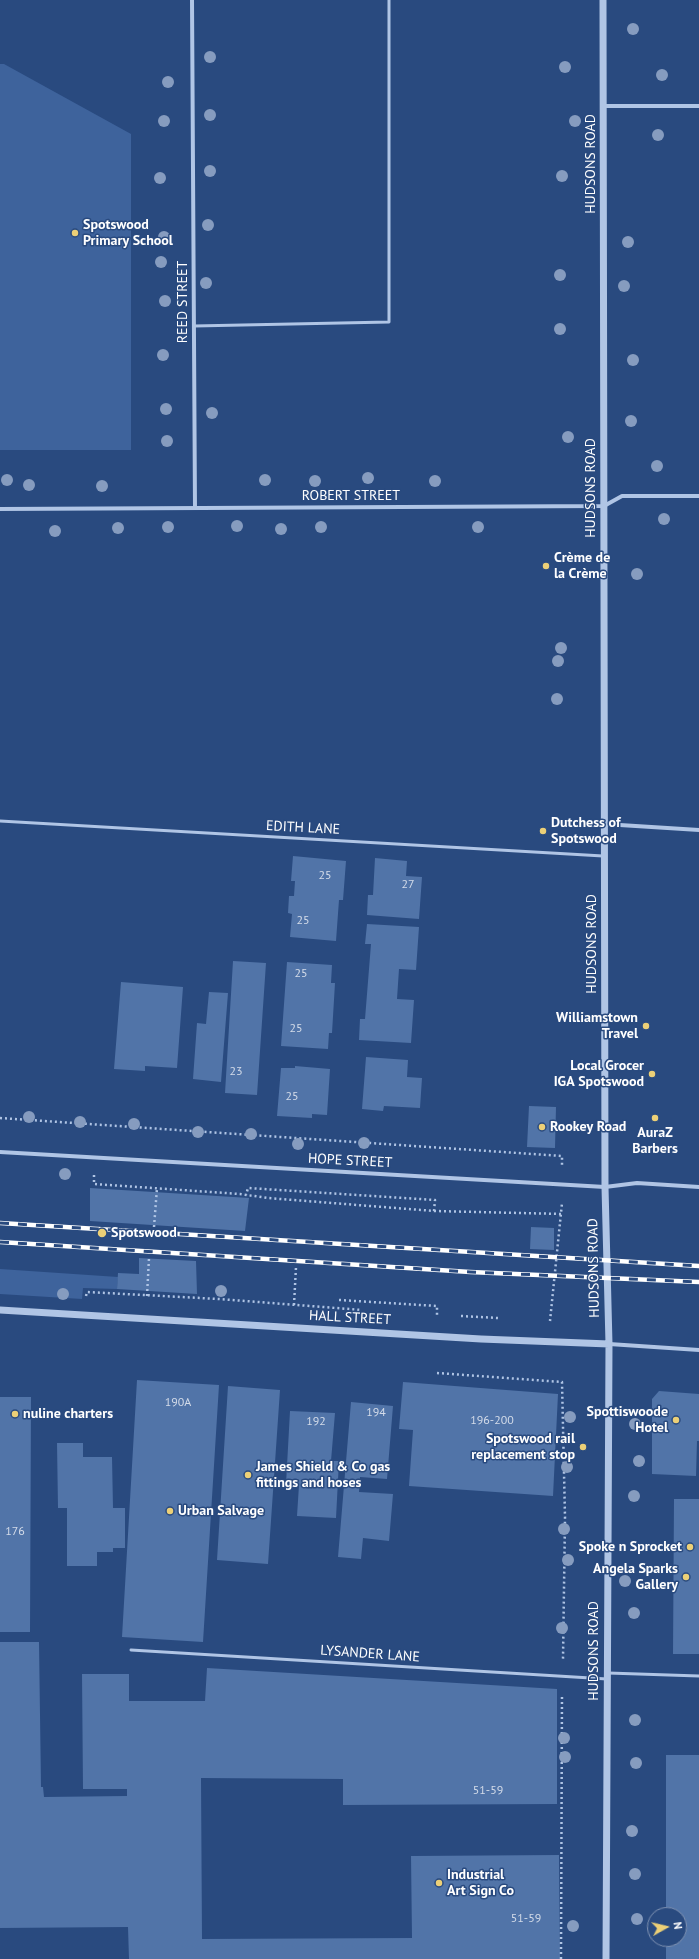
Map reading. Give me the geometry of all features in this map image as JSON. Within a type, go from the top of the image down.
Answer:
[{"type":"street","name":"REED STREET","points":[[192,0],[195,508]]},
{"type":"street","name":"HUDSONS ROAD","points":[[604,0],[605,1186],[609,1344],[606,1959]]},
{"type":"street","points":[[604,106],[699,106]]},
{"type":"street","name":"ROBERT STREET","points":[[0,509],[604,506],[622,496],[699,496]]},
{"type":"street","points":[[604,824],[699,830]]},
{"type":"street","name":"HOPE STREET","points":[[0,1152],[605,1186],[636,1183],[699,1187]]},
{"type":"street","name":"HALL STREET","points":[[0,1310],[699,1350]]},
{"type":"lane","points":[[194,326],[389,322],[389,0]]},
{"type":"lane","name":"EDITH LANE","points":[[0,821],[605,856]]},
{"type":"lane","name":"LYSANDER LANE","points":[[131,1650],[562,1677],[699,1676]]},
{"type":"path","points":[[0,1118],[562,1156]]},
{"type":"path","points":[[94,1184],[246,1194],[268,1198],[434,1210],[562,1214],[550,1322]]},
{"type":"path","points":[[154,1227],[157,1188]]},
{"type":"path","points":[[246,1194],[248,1188],[435,1200],[434,1210]]},
{"type":"path","points":[[148,1296],[149,1258]]},
{"type":"path","points":[[294,1305],[296,1267]]},
{"type":"path","points":[[87,1292],[365,1310]]},
{"type":"path","points":[[339,1300],[437,1306],[437,1315]]},
{"type":"path","points":[[429,1314],[444,1315]]},
{"type":"path","points":[[459,1316],[482,1316]]},
{"type":"path","points":[[438,1373],[562,1382],[565,1517],[562,1677],[561,1959]]},
{"type":"shaded area","name":"Spotswood Primary School","points":[[0,64],[4,64],[131,134],[131,450],[0,450]]},
{"type":"shaded area","points":[[0,1269],[118,1277],[117,1289],[83,1288],[82,1299],[0,1294]]},
{"type":"building","points":[[293,856],[346,861],[343,900],[339,900],[336,941],[290,937],[292,914],[288,913],[289,896],[294,896],[295,881],[291,881]]},
{"type":"building","points":[[375,858],[407,861],[406,876],[422,877],[419,919],[367,915],[368,895],[373,895]]},
{"type":"building","points":[[367,924],[419,927],[416,970],[399,969],[397,999],[414,1000],[411,1043],[359,1040],[360,1019],[365,1019],[371,944],[365,944]]},
{"type":"building","points":[[233,961],[266,963],[257,1095],[225,1093]]},
{"type":"building","points":[[287,962],[332,965],[331,983],[335,983],[332,1033],[329,1033],[328,1049],[281,1046]]},
{"type":"building","points":[[121,982],[183,987],[177,1068],[145,1066],[145,1071],[114,1069]]},
{"type":"building","points":[[209,992],[228,993],[221,1082],[193,1079],[197,1023],[206,1024]]},
{"type":"building","points":[[366,1057],[408,1060],[407,1077],[422,1078],[420,1108],[384,1106],[383,1111],[362,1109]]},
{"type":"building","points":[[295,1066],[330,1069],[327,1115],[312,1114],[312,1118],[277,1116],[281,1068],[295,1068]]},
{"type":"building","name":"Rookey Road","points":[[529,1106],[556,1107],[555,1148],[527,1147]]},
{"type":"building","points":[[90,1188],[249,1198],[245,1231],[90,1221]]},
{"type":"building","points":[[531,1227],[554,1228],[554,1250],[530,1249]]},
{"type":"building","points":[[139,1258],[196,1261],[197,1294],[117,1289],[118,1273],[139,1274]]},
{"type":"building","name":"Urban Salvage","points":[[137,1380],[219,1385],[203,1642],[122,1637]]},
{"type":"building","points":[[403,1382],[558,1394],[553,1496],[409,1486],[413,1430],[399,1429]]},
{"type":"building","name":"James Shield & Co gas fittings and hoses","points":[[228,1386],[280,1390],[268,1564],[217,1560]]},
{"type":"building","name":"Spottiswoode Hotel","points":[[659,1391],[699,1394],[699,1441],[697,1441],[696,1476],[652,1474],[652,1399]]},
{"type":"building","points":[[0,1397],[31,1397],[30,1632],[0,1632]]},
{"type":"building","points":[[351,1402],[393,1406],[387,1479],[360,1477],[359,1492],[393,1494],[389,1541],[363,1538],[361,1559],[338,1557]]},
{"type":"building","points":[[290,1411],[335,1413],[331,1461],[339,1461],[336,1518],[297,1516],[299,1485],[286,1484]]},
{"type":"building","points":[[57,1443],[83,1443],[83,1457],[112,1457],[113,1508],[125,1508],[125,1548],[113,1548],[113,1552],[97,1552],[97,1566],[67,1566],[67,1508],[58,1508]]},
{"type":"building","points":[[674,1499],[699,1499],[699,1654],[673,1654]]},
{"type":"building","points":[[0,1642],[39,1642],[41,1787],[43,1787],[44,1797],[127,1796],[127,1789],[83,1789],[82,1674],[129,1674],[129,1701],[205,1701],[207,1668],[557,1689],[557,1804],[343,1805],[343,1779],[201,1778],[202,1939],[412,1938],[411,1856],[559,1855],[560,1959],[129,1959],[128,1927],[0,1928]]},
{"type":"building","points":[[666,1755],[699,1755],[699,1959],[666,1959],[666,1947],[687,1947],[687,1907],[666,1907]]},
{"type":"railway","points":[[0,1223],[699,1266]]},
{"type":"railway","points":[[0,1242],[470,1272],[699,1282]]},
{"type":"place","name":"Spotswood Primary School","points":[[75,233]]},
{"type":"place","name":"Crème de la Crème","points":[[546,566]]},
{"type":"place","name":"Dutchess of Spotswood","points":[[543,831]]},
{"type":"place","name":"Williamstown Travel","points":[[646,1026]]},
{"type":"place","name":"Local Grocer IGA Spotswood","points":[[652,1074]]},
{"type":"place","name":"AuraZ Barbers","points":[[655,1118]]},
{"type":"place","name":"Rookey Road","points":[[542,1127]]},
{"type":"place","name":"Spotswood","points":[[102,1233]]},
{"type":"place","name":"nuline charters","points":[[15,1414]]},
{"type":"place","name":"Spottiswoode Hotel","points":[[676,1420]]},
{"type":"place","name":"Spotswood rail replacement stop","points":[[583,1447]]},
{"type":"place","name":"James Shield & Co gas fittings and hoses","points":[[248,1475]]},
{"type":"place","name":"Urban Salvage","points":[[170,1511]]},
{"type":"place","name":"Spoke n Sprocket","points":[[690,1547]]},
{"type":"place","name":"Angela Sparks Gallery","points":[[686,1577]]},
{"type":"place","name":"Industrial Art Sign Co","points":[[439,1883]]}]
